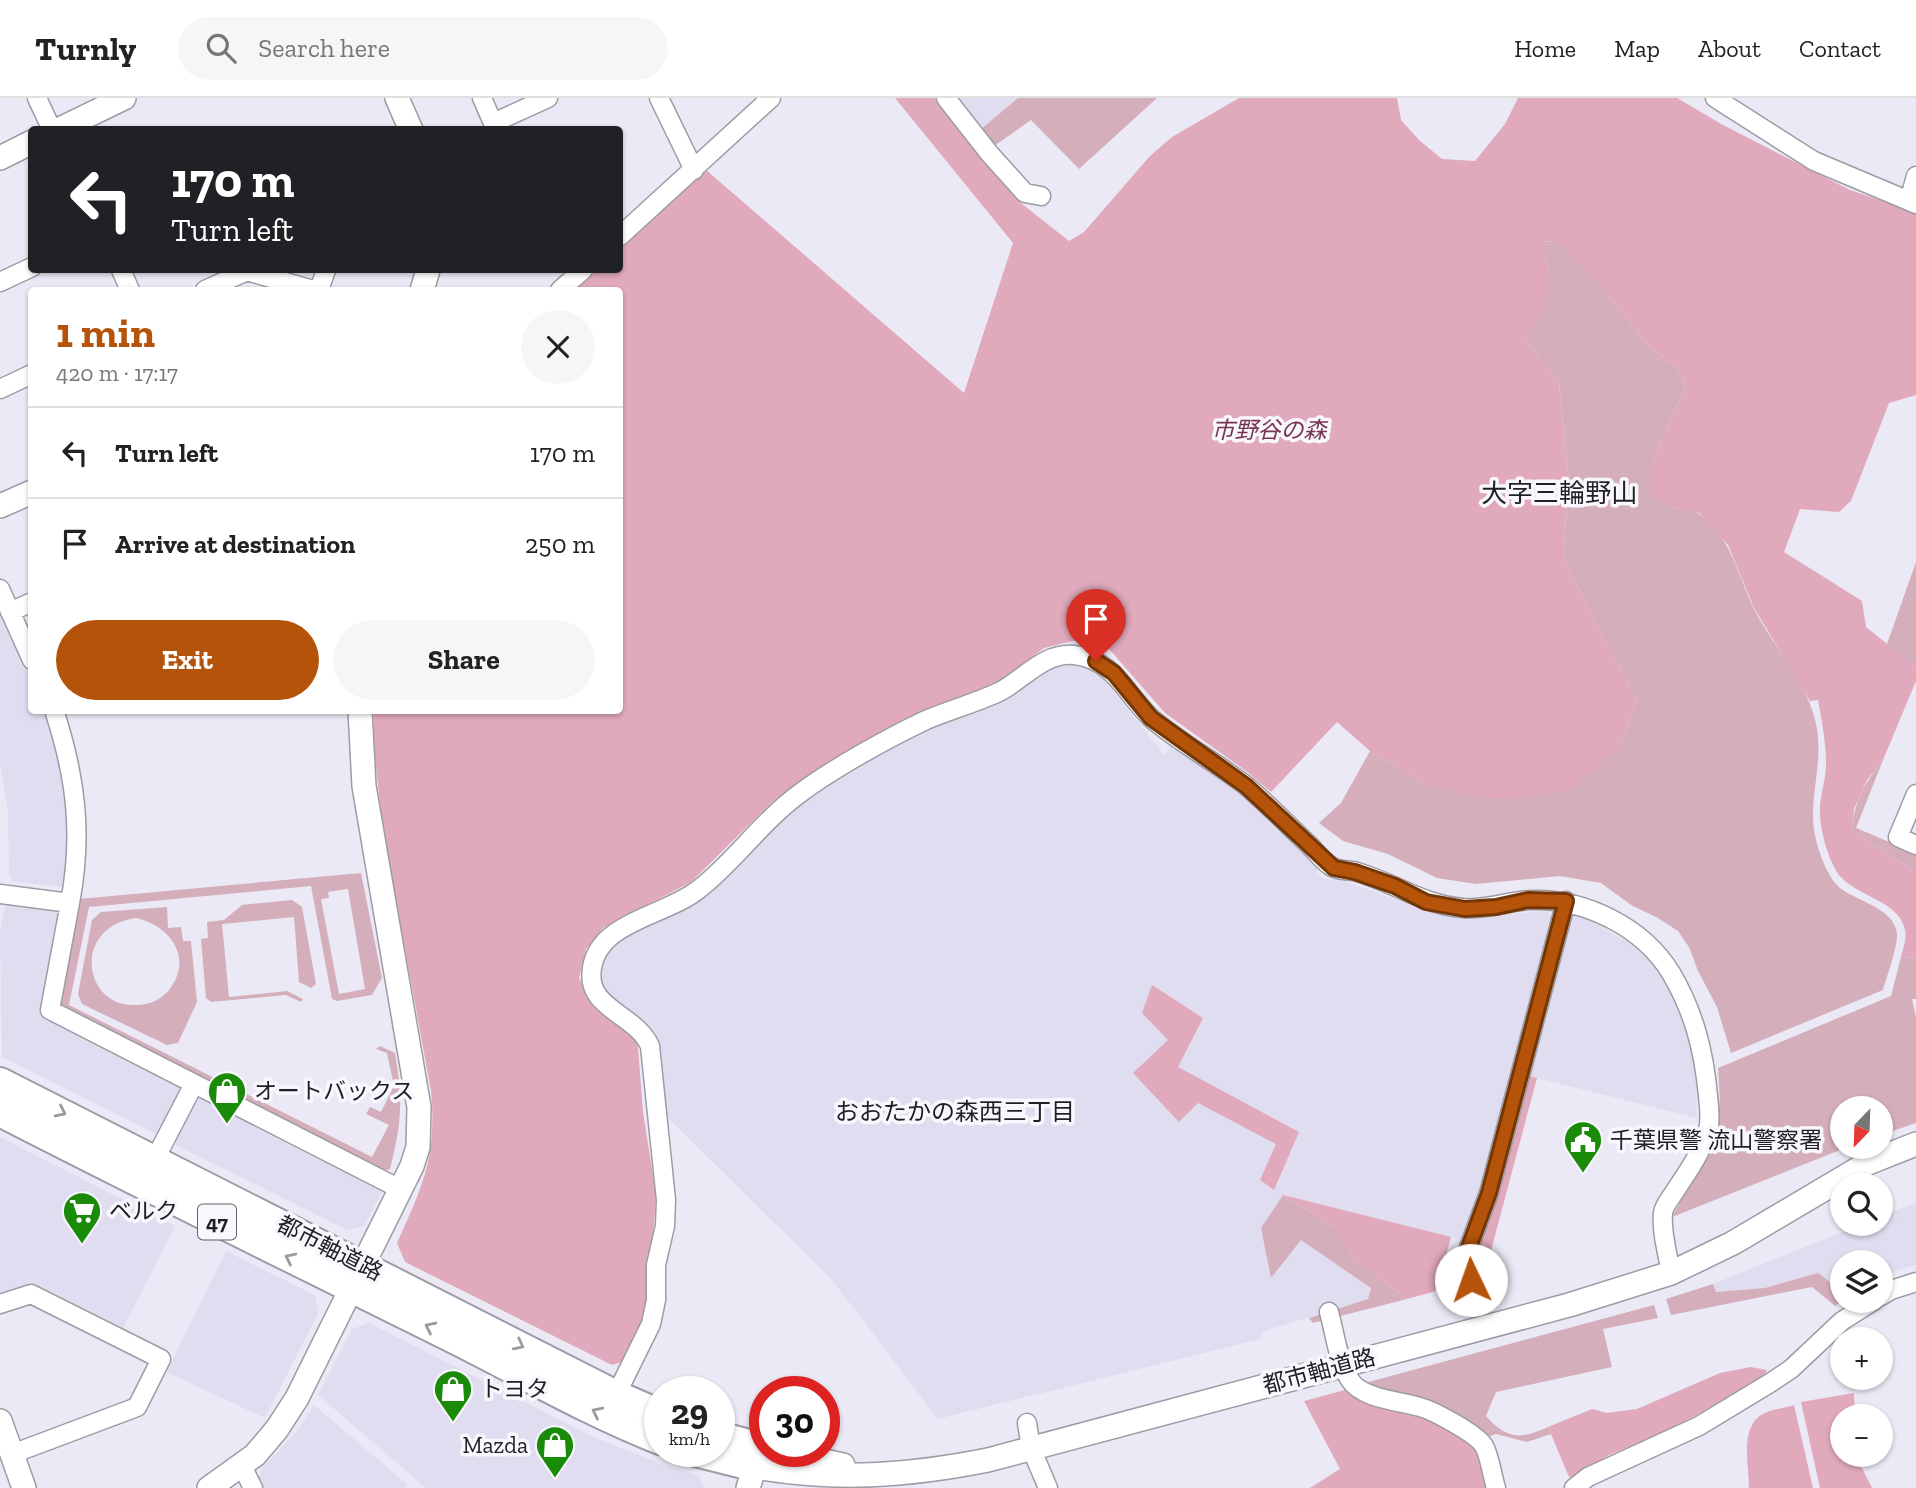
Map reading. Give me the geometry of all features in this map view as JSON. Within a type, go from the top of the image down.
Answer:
[{"type":"main road","name":"都市軸道路","points":[[0,1082],[155,1158],[492,1357],[577,1403],[644,1433]]},
{"type":"main road","name":"都市軸道路","points":[[0,1112],[644,1407]]},
{"type":"street","points":[[37,98],[50,126]]},
{"type":"street","points":[[66,126],[124,98]]},
{"type":"street","points":[[397,98],[409,126]]},
{"type":"street","points":[[482,98],[495,126],[548,98]]},
{"type":"street","points":[[659,98],[694,170]]},
{"type":"street","points":[[623,233],[771,98]]},
{"type":"street","points":[[946,98],[1025,194],[1041,196]]},
{"type":"street","points":[[1715,98],[1814,161],[1913,203],[1916,176]]},
{"type":"street","points":[[0,158],[28,144]]},
{"type":"street","points":[[0,282],[28,269]]},
{"type":"street","points":[[212,287],[243,273]]},
{"type":"street","points":[[254,273],[303,287]]},
{"type":"street","points":[[0,389],[28,375]]},
{"type":"street","points":[[0,506],[28,494]]},
{"type":"street","points":[[0,589],[28,651]]},
{"type":"street","points":[[10,612],[28,604]]},
{"type":"street","points":[[616,1395],[651,1324],[656,1300],[656,1265],[665,1226],[666,1200],[650,1046],[645,1034],[632,1022],[602,1003],[594,992],[592,968],[602,943],[616,931],[677,903],[698,890],[772,816],[801,792],[924,721],[1001,691],[1054,656],[1075,655],[1096,661],[1114,673],[1151,718],[1246,786],[1334,868],[1355,872],[1395,886],[1426,902],[1465,909],[1496,907],[1528,900],[1566,901],[1616,922],[1652,948],[1670,972],[1700,1038],[1706,1065],[1710,1111],[1709,1129],[1663,1210],[1671,1273]]},
{"type":"street","points":[[55,714],[70,765],[77,819],[78,856],[50,1010],[402,1190]]},
{"type":"street","points":[[209,1488],[242,1466],[262,1448],[286,1416],[402,1190],[418,1147],[419,1107],[367,804],[361,762],[360,714]]},
{"type":"street","points":[[1916,794],[1898,837],[1916,845]]},
{"type":"street","points":[[0,894],[69,903]]},
{"type":"street","points":[[1477,1303],[1465,1258],[1489,1193],[1566,901]]},
{"type":"street","points":[[155,1158],[194,1084]]},
{"type":"street","name":"都市軸道路","points":[[782,1467],[802,1474],[848,1477],[938,1470],[1031,1448],[1569,1304],[1671,1273],[1733,1243],[1868,1163],[1916,1144]]},
{"type":"street","points":[[1893,1289],[1916,1282]]},
{"type":"street","points":[[0,1304],[31,1293],[161,1359],[137,1407],[12,1454]]},
{"type":"street","points":[[1329,1312],[1351,1383],[1386,1400],[1422,1408],[1483,1444],[1496,1488]]},
{"type":"street","points":[[1574,1488],[1588,1476],[1699,1426],[1770,1383],[1791,1369],[1842,1321],[1855,1313]]},
{"type":"street","points":[[0,1421],[24,1488]]},
{"type":"street","points":[[1027,1423],[1031,1448],[1048,1488]]},
{"type":"street","points":[[242,1466],[253,1488]]},
{"type":"shaded area","points":[[955,98],[1018,98],[980,130]]},
{"type":"shaded area","points":[[1018,98],[1157,98],[1079,169],[1031,120],[994,146],[980,130]]},
{"type":"shaded area","points":[[1542,241],[1556,242],[1600,285],[1648,346],[1677,368],[1686,386],[1649,469],[1671,507],[1691,510],[1701,515],[1727,546],[1753,607],[1805,693],[1816,724],[1818,754],[1813,826],[1825,866],[1840,888],[1889,917],[1897,933],[1883,990],[1731,1053],[1717,1007],[1689,947],[1678,931],[1631,905],[1601,883],[1560,876],[1476,884],[1437,878],[1388,854],[1343,841],[1319,823],[1341,803],[1370,751],[1426,784],[1618,749],[1637,702],[1563,558],[1569,482],[1559,383],[1525,340],[1549,294],[1549,271]]},
{"type":"shaded area","points":[[1916,562],[1916,667],[1887,644]]},
{"type":"shaded area","points":[[0,608],[28,670],[28,714],[47,714],[57,740],[69,812],[67,884],[61,887],[13,881],[9,876],[8,811],[0,764]]},
{"type":"shaded area","points":[[1070,660],[1093,668],[1101,676],[1165,756],[1171,745],[1177,744],[1253,801],[1319,864],[1316,873],[1324,879],[1345,881],[1423,910],[1448,915],[1470,917],[1548,911],[1551,917],[1481,1186],[1461,1240],[1283,1195],[1270,1277],[1301,1239],[1371,1288],[1368,1299],[1264,1331],[1260,1339],[938,1419],[832,1280],[662,1112],[654,1043],[601,990],[597,971],[601,953],[818,790],[904,739],[1040,669]]},
{"type":"shaded area","points":[[1883,760],[1856,828],[1916,853],[1916,872],[1852,831],[1861,793]]},
{"type":"shaded area","points":[[361,873],[382,978],[372,995],[337,1001],[332,999],[311,886],[89,907],[69,1005],[372,1157],[389,1125],[366,1114],[370,1107],[381,1112],[394,1086],[387,1053],[376,1049],[380,1046],[395,1053],[400,1111],[390,1169],[383,1171],[62,1008],[58,1002],[79,899]],"holes":[[[348,889],[365,989],[339,994],[321,899],[329,898],[328,892]]]},
{"type":"shaded area","points":[[292,900],[302,907],[316,984],[311,988],[299,982],[294,917],[222,924],[229,997],[287,991],[303,999],[301,1002],[286,995],[211,1002],[206,998],[201,939],[208,938],[207,922],[224,920],[242,905]]},
{"type":"shaded area","points":[[11,903],[60,912],[43,1013],[181,1084],[183,1091],[161,1132],[156,1134],[2,1057],[0,933],[5,906]]},
{"type":"shaded area","points":[[167,907],[168,928],[181,927],[183,941],[191,941],[197,1002],[178,1043],[167,1045],[82,1004],[78,994],[92,920],[101,912]],"holes":[[[136,918],[168,935],[175,945],[179,955],[176,978],[166,994],[154,1001],[136,1005],[118,1002],[104,994],[96,981],[92,966],[93,950],[101,936],[115,924]]]},
{"type":"shaded area","points":[[1576,913],[1597,922],[1644,951],[1654,961],[1677,1002],[1691,1041],[1696,1076],[1697,1118],[1529,1076],[1563,948],[1561,945],[1569,918]]},
{"type":"shaded area","points":[[1901,957],[1916,959],[1916,999],[1912,999],[1916,1018],[1916,1123],[1894,1131],[1894,1096],[1830,1096],[1830,1154],[1672,1217],[1711,1143],[1718,1117],[1718,1068],[1891,996]]},
{"type":"shaded area","points":[[201,1095],[380,1185],[382,1192],[364,1226],[347,1230],[176,1145],[174,1139],[196,1096]]},
{"type":"shaded area","name":"ベルク","points":[[0,1137],[175,1226],[123,1328],[32,1283],[0,1294]]},
{"type":"shaded area","points":[[1283,1195],[1334,1227],[1357,1260],[1407,1299],[1313,1323],[1309,1318],[1368,1299],[1371,1288],[1301,1240],[1271,1278],[1261,1228]]},
{"type":"shaded area","points":[[1916,1203],[1916,1265],[1893,1272],[1893,1250],[1830,1250],[1830,1282],[1818,1273],[1765,1288],[1716,1292],[1713,1284],[1833,1236],[1893,1236],[1893,1212]]},
{"type":"shaded area","points":[[226,1251],[315,1295],[319,1312],[265,1418],[166,1372]]},
{"type":"shaded area","points":[[1818,1273],[1830,1282],[1830,1302],[1812,1287],[1671,1315],[1666,1299],[1713,1284],[1716,1292],[1765,1288]]},
{"type":"shaded area","points":[[1654,1305],[1658,1318],[1603,1329],[1612,1367],[1496,1392],[1486,1416],[1500,1429],[1514,1435],[1522,1435],[1548,1427],[1551,1434],[1527,1442],[1496,1434],[1481,1439],[1361,1384]]},
{"type":"shaded area","points":[[369,1323],[598,1439],[644,1457],[644,1467],[670,1467],[699,1476],[704,1488],[426,1488],[318,1395],[352,1329]]},
{"type":"shaded area","points":[[314,1405],[408,1485],[405,1488],[264,1488],[259,1479],[262,1468],[297,1431]]},
{"type":"green space","name":"市野谷の森","points":[[895,98],[935,98],[1022,204],[1069,241],[1084,232],[1150,156],[1172,137],[1239,98],[1397,98],[1401,120],[1442,159],[1475,161],[1505,124],[1518,98],[1677,98],[1723,125],[1850,190],[1916,212],[1916,395],[1889,403],[1851,501],[1839,512],[1800,509],[1784,552],[1862,601],[1866,627],[1916,667],[1916,681],[1883,760],[1867,780],[1854,809],[1852,831],[1916,872],[1916,959],[1901,957],[1906,936],[1901,920],[1894,911],[1851,886],[1835,869],[1829,855],[1820,814],[1826,764],[1818,700],[1810,701],[1754,608],[1728,545],[1700,513],[1671,507],[1650,492],[1649,469],[1686,386],[1677,368],[1648,346],[1600,285],[1556,242],[1543,241],[1550,279],[1549,294],[1525,340],[1559,383],[1569,482],[1563,558],[1637,702],[1618,749],[1571,789],[1519,799],[1476,797],[1426,784],[1370,751],[1337,722],[1271,792],[1165,713],[1110,650],[1086,638],[1044,648],[1002,679],[808,777],[772,802],[691,882],[603,928],[586,949],[579,978],[590,1002],[605,1017],[625,1028],[638,1047],[643,1112],[656,1195],[648,1306],[622,1362],[612,1365],[405,1262],[397,1243],[421,1187],[430,1153],[431,1091],[382,823],[373,739],[374,714],[623,714],[623,287],[575,287],[592,273],[623,273],[623,244],[705,169],[964,393],[1013,243]]},
{"type":"green space","points":[[1152,985],[1203,1018],[1178,1067],[1299,1132],[1274,1190],[1260,1180],[1276,1144],[1198,1103],[1179,1122],[1133,1073],[1168,1040],[1142,1013]]},
{"type":"green space","points":[[1529,1076],[1537,1078],[1484,1277],[1480,1273],[1475,1256],[1499,1191]]},
{"type":"green space","points":[[1283,1195],[1451,1237],[1436,1291],[1407,1299],[1357,1260],[1348,1251],[1340,1233],[1334,1227]]},
{"type":"green space","points":[[1751,1367],[1767,1370],[1763,1377],[1668,1431],[1609,1455],[1575,1477],[1569,1477],[1548,1427],[1592,1409],[1607,1413],[1637,1409],[1720,1373]]},
{"type":"green space","points":[[1352,1388],[1420,1410],[1474,1441],[1488,1488],[1310,1488],[1340,1469],[1304,1401]]},
{"type":"green space","points":[[1854,1393],[1854,1404],[1830,1404],[1830,1467],[1862,1467],[1872,1488],[1820,1488],[1801,1402]]},
{"type":"green space","points":[[1794,1405],[1813,1488],[1749,1488],[1747,1446],[1752,1425],[1758,1417],[1767,1412]]},
{"type":"place","name":"オートバックス","points":[[227,1125]]},
{"type":"place","name":"千葉県警 流山警察署","points":[[1583,1174]]},
{"type":"place","name":"ベルク","points":[[82,1245]]},
{"type":"place","name":"トヨタ","points":[[453,1423]]},
{"type":"place","name":"Mazda","points":[[555,1479]]},
{"type":"district","name":"大字三輪野山","points":[[1559,493]]},
{"type":"district","name":"おおたかの森西三丁目","points":[[955,1111]]},
{"type":"route","points":[[1096,661],[1114,673],[1151,718],[1246,786],[1334,868],[1355,872],[1395,886],[1426,902],[1465,909],[1496,907],[1528,900],[1566,901],[1489,1193],[1465,1258],[1471,1280]]}]
